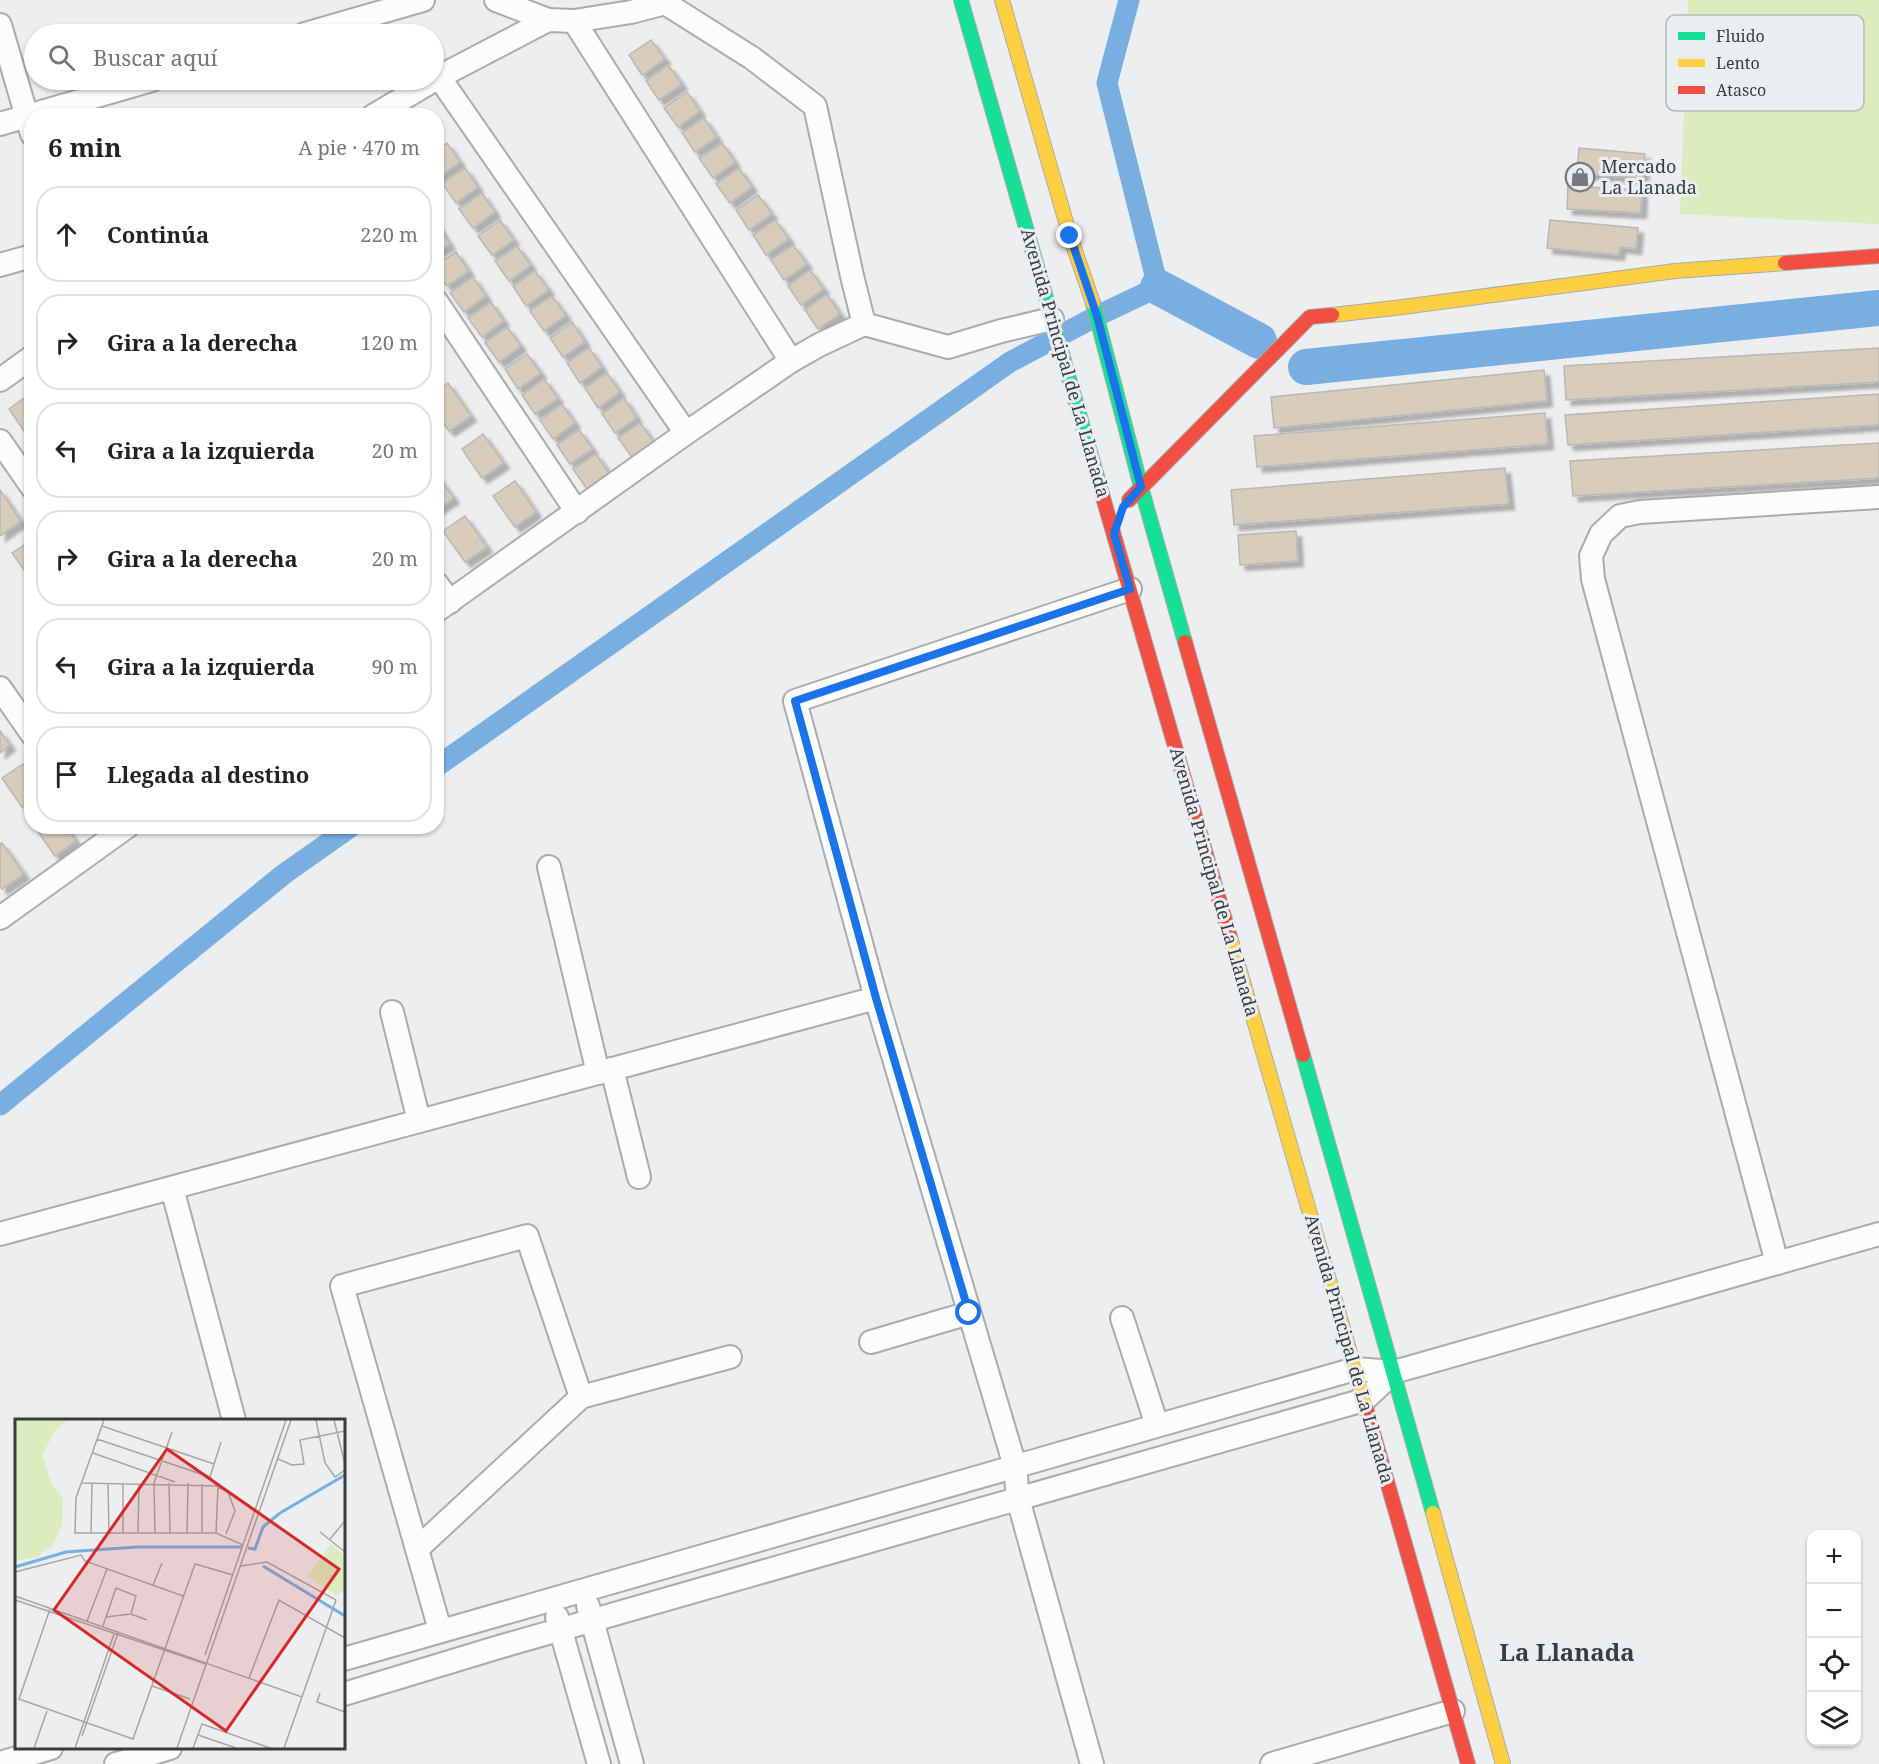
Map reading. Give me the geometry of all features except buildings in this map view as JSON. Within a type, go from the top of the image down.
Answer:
[{"type":"main road","name":"Avenida Principal de La Llanada","points":[[961,0],[1468,1764]]},
{"type":"main road","name":"Avenida Principal de La Llanada","points":[[1002,0],[1070,236],[1097,316],[1141,487],[1394,1372],[1503,1764]]},
{"type":"main road","points":[[1114,534],[1123,507],[1141,487],[1310,317],[1676,271],[1879,256]]},
{"type":"main road","points":[[1097,474],[1116,487],[1141,487]]},
{"type":"street","points":[[340,24],[423,0]]},
{"type":"street","points":[[496,0],[548,20],[574,21],[631,12],[665,3],[752,58],[815,106],[864,324]]},
{"type":"street","points":[[444,74],[548,20]]},
{"type":"street","points":[[574,21],[791,361]]},
{"type":"street","points":[[0,25],[24,108]]},
{"type":"street","points":[[444,84],[686,433]]},
{"type":"street","points":[[75,108],[125,90]]},
{"type":"street","points":[[387,108],[417,90]]},
{"type":"street","points":[[0,124],[24,125]]},
{"type":"street","points":[[0,265],[24,258]]},
{"type":"street","points":[[444,313],[577,512]]},
{"type":"street","points":[[444,605],[686,433],[791,361],[819,345],[864,324],[948,347],[1052,319]]},
{"type":"street","points":[[0,380],[24,363]]},
{"type":"street","points":[[0,441],[24,476]]},
{"type":"street","points":[[1778,1263],[1596,591],[1591,556],[1601,534],[1620,516],[1640,512],[1879,497]]},
{"type":"street","points":[[1092,1764],[1018,1498],[1015,1466],[876,998],[795,701],[1130,589]]},
{"type":"street","points":[[0,688],[24,722]]},
{"type":"street","points":[[1,916],[102,834]]},
{"type":"street","points":[[549,867],[605,1071],[639,1177]]},
{"type":"street","points":[[0,1234],[876,998]]},
{"type":"street","points":[[392,1012],[419,1121]]},
{"type":"street","points":[[172,1188],[234,1419]]},
{"type":"street","points":[[345,1659],[1354,1369],[1394,1372],[1879,1234]]},
{"type":"street","points":[[440,1630],[342,1286],[527,1236],[580,1397]]},
{"type":"street","points":[[871,1342],[969,1313]]},
{"type":"street","points":[[1122,1318],[1157,1425]]},
{"type":"street","points":[[417,1549],[580,1397],[730,1357]]},
{"type":"street","points":[[345,1694],[560,1629],[1364,1400],[1394,1372]]},
{"type":"street","points":[[584,1589],[632,1764]]},
{"type":"street","points":[[551,1598],[599,1764]]},
{"type":"street","points":[[1272,1764],[1453,1712]]},
{"type":"street","points":[[0,1763],[48,1749]]},
{"type":"street","points":[[116,1764],[167,1749]]},
{"type":"green space","points":[[1688,0],[1879,0],[1879,224],[1680,214],[1684,111],[1864,111],[1864,15],[1687,15]]},
{"type":"waterway","points":[[444,761],[1010,362],[1158,287],[1107,83],[1129,0]]},
{"type":"waterway","points":[[1158,287],[1259,341]]},
{"type":"waterway","points":[[1306,367],[1879,308]]},
{"type":"waterway","points":[[0,1105],[284,874],[341,834]]},
{"type":"traffic: fast","points":[[961,0],[1102,494]]},
{"type":"traffic: fast","points":[[1093,303],[1141,487],[1185,642]]},
{"type":"traffic: fast","points":[[1303,1055],[1433,1513]]},
{"type":"traffic: slow","points":[[1002,0],[1070,236],[1093,303]]},
{"type":"traffic: slow","points":[[1332,315],[1675,271],[1785,263]]},
{"type":"traffic: slow","points":[[1230,937],[1366,1408]]},
{"type":"traffic: slow","points":[[1433,1513],[1503,1764]]},
{"type":"traffic: jam","points":[[1785,263],[1879,256]]},
{"type":"traffic: jam","points":[[1129,500],[1310,317],[1332,315]]},
{"type":"traffic: jam","points":[[1102,494],[1230,937]]},
{"type":"traffic: jam","points":[[1185,642],[1303,1055]]},
{"type":"traffic: jam","points":[[1366,1408],[1468,1764]]},
{"type":"place","name":"Mercado La Llanada","points":[[1580,177]]},
{"type":"district","name":"La Llanada","points":[[1567,1653]]},
{"type":"route","points":[[969,1313],[876,998],[795,701],[1130,589],[1114,534],[1123,507],[1141,487],[1097,316],[1070,236]]}]
